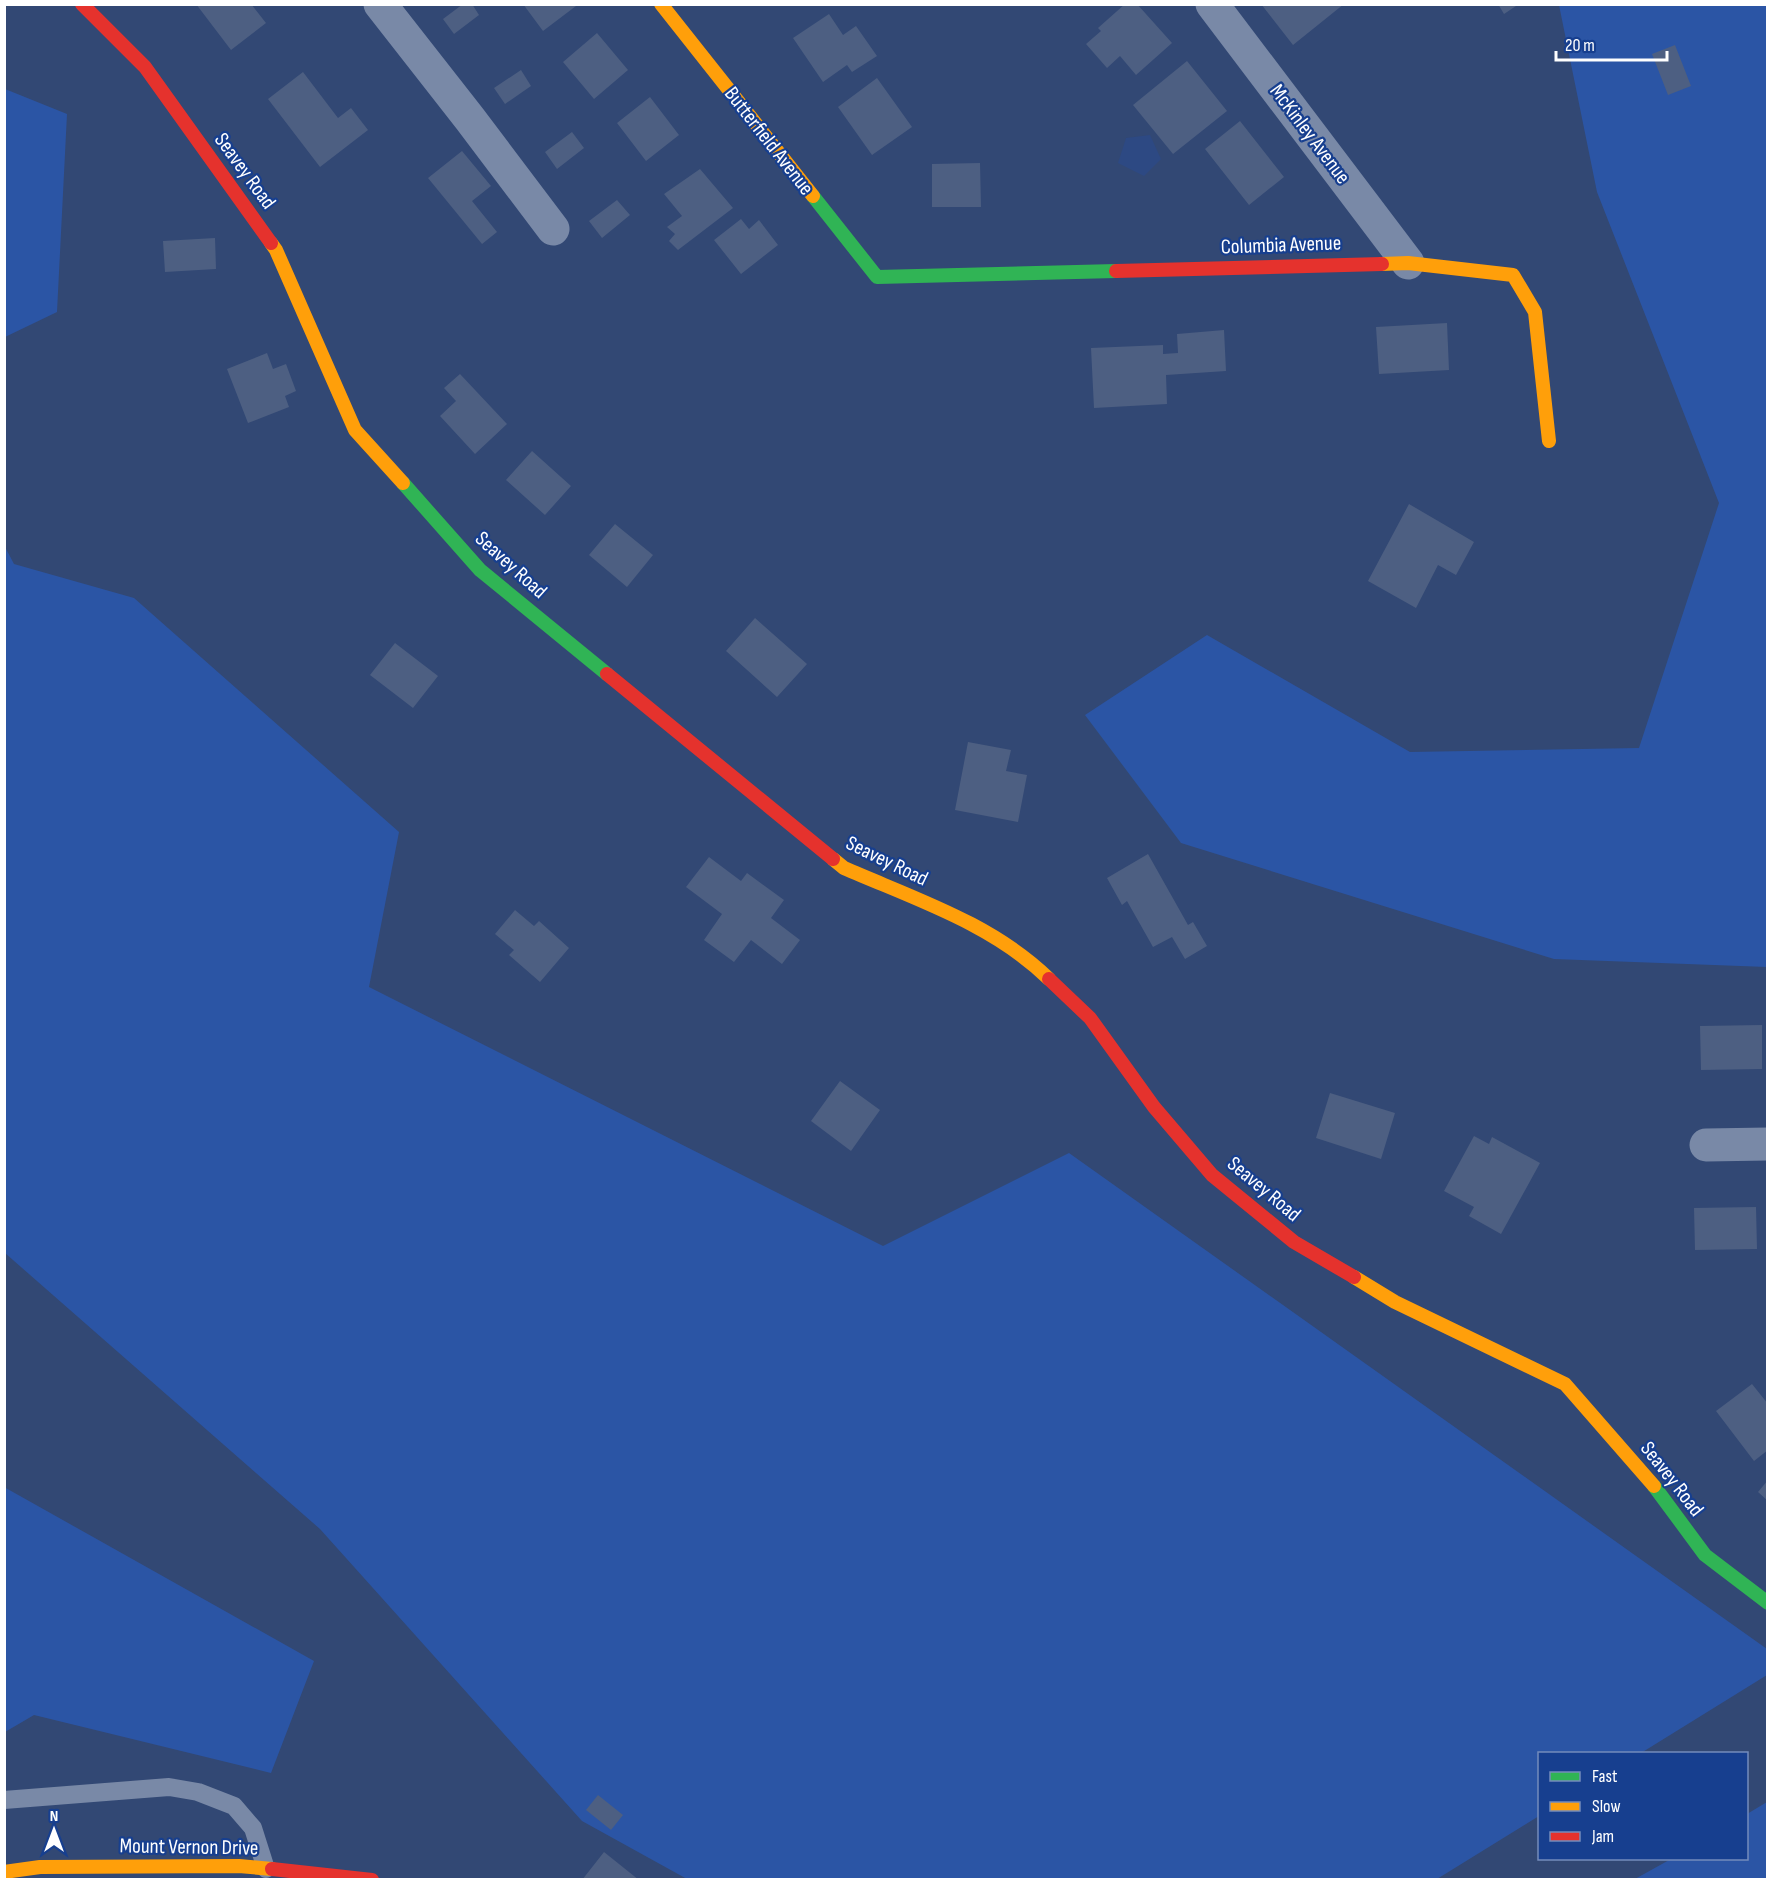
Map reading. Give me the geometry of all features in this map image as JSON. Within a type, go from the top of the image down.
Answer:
[{"type":"street","name":"Seavey Road","points":[[82,4],[145,67],[276,250],[355,430],[480,570],[844,868],[967,921],[1031,961],[1090,1018],[1154,1107],[1212,1175],[1294,1242],[1395,1302],[1565,1384],[1648,1478],[1705,1555],[1767,1604]]},
{"type":"street","points":[[380,4],[553,229]]},
{"type":"street","name":"Butterfield Avenue","points":[[661,4],[877,277]]},
{"type":"street","name":"McKinley Avenue","points":[[1212,4],[1408,263]]},
{"type":"street","name":"Columbia Avenue","points":[[877,277],[1408,263],[1513,275],[1535,312],[1549,441]]},
{"type":"street","points":[[1706,1145],[1767,1144]]},
{"type":"street","name":"Mount Vernon Drive","points":[[4,1872],[52,1867],[239,1866],[372,1880]]},
{"type":"lane","points":[[4,1800],[169,1787],[198,1792],[234,1806],[253,1828],[266,1869]]},
{"type":"shaded area","points":[[1559,5],[1767,5],[1767,967],[1554,959],[1181,843],[1085,715],[1207,635],[1410,752],[1639,748],[1719,503],[1597,192]]},
{"type":"shaded area","points":[[5,89],[67,114],[57,312],[5,337]]},
{"type":"shaded area","points":[[1150,135],[1161,159],[1144,176],[1118,163],[1126,138]]},
{"type":"shaded area","points":[[4,545],[14,564],[134,598],[399,832],[369,987],[883,1246],[1069,1153],[1767,1649],[1767,1675],[1643,1752],[1538,1752],[1538,1817],[1437,1879],[687,1879],[582,1821],[320,1529],[5,1253]]},
{"type":"shaded area","points":[[4,1487],[314,1661],[271,1773],[34,1715],[5,1732]]},
{"type":"shaded area","points":[[1767,1802],[1767,1879],[1635,1879],[1669,1860],[1748,1860],[1748,1813]]},
{"type":"building","points":[[196,4],[251,4],[266,23],[231,50]]},
{"type":"building","points":[[463,4],[472,4],[479,15],[454,34],[443,19]]},
{"type":"building","points":[[523,4],[575,4],[576,6],[543,31]]},
{"type":"building","points":[[1125,4],[1137,4],[1172,43],[1136,75],[1120,56],[1107,68],[1086,44],[1101,31],[1098,28]]},
{"type":"building","points":[[1261,4],[1344,4],[1293,45]]},
{"type":"building","points":[[1498,4],[1519,4],[1504,14]]},
{"type":"building","points":[[829,14],[843,35],[856,26],[877,56],[852,72],[847,65],[823,82],[793,38]]},
{"type":"building","points":[[597,33],[628,70],[594,99],[563,62]]},
{"type":"building","points":[[1675,45],[1691,86],[1668,95],[1652,54]]},
{"type":"building","points":[[1187,61],[1227,111],[1173,154],[1133,105]]},
{"type":"building","points":[[521,70],[531,86],[505,104],[494,88]]},
{"type":"building","points":[[303,72],[338,118],[351,108],[368,130],[320,167],[268,99]]},
{"type":"building","points":[[877,78],[912,127],[872,155],[838,107]]},
{"type":"building","points":[[650,97],[679,135],[646,161],[617,123]]},
{"type":"building","points":[[1240,121],[1284,177],[1249,205],[1205,149]]},
{"type":"building","points":[[572,132],[584,148],[557,169],[545,152]]},
{"type":"building","points":[[462,151],[491,186],[472,201],[497,232],[482,244],[428,178]]},
{"type":"building","points":[[980,163],[981,207],[932,207],[932,164]]},
{"type":"building","points":[[700,169],[733,208],[678,250],[669,241],[675,234],[667,227],[682,216],[664,194]]},
{"type":"building","points":[[617,200],[630,215],[602,238],[589,221]]},
{"type":"building","points":[[741,219],[749,229],[759,220],[778,245],[741,274],[714,240]]},
{"type":"building","points":[[215,238],[216,269],[165,272],[163,241]]},
{"type":"building","points":[[1447,323],[1449,370],[1379,374],[1376,327]]},
{"type":"building","points":[[1224,330],[1226,371],[1166,375],[1167,404],[1094,408],[1091,348],[1163,345],[1163,354],[1178,353],[1177,334]]},
{"type":"building","points":[[267,353],[273,369],[286,364],[296,391],[285,396],[289,407],[248,423],[227,369]]},
{"type":"building","points":[[460,374],[507,424],[475,454],[440,416],[456,401],[444,388]]},
{"type":"building","points":[[532,451],[571,486],[545,515],[506,480]]},
{"type":"building","points":[[1409,504],[1474,542],[1456,575],[1438,565],[1416,608],[1368,581]]},
{"type":"building","points":[[615,524],[653,555],[627,587],[589,555]]},
{"type":"building","points":[[755,618],[807,664],[777,697],[726,651]]},
{"type":"building","points":[[395,643],[438,676],[413,708],[370,675]]},
{"type":"building","points":[[968,742],[1011,750],[1006,771],[1027,775],[1018,822],[955,810]]},
{"type":"building","points":[[1148,854],[1188,925],[1193,922],[1207,946],[1185,959],[1172,937],[1153,947],[1127,901],[1122,905],[1107,878]]},
{"type":"building","points":[[709,857],[741,881],[747,873],[784,900],[771,918],[800,940],[782,964],[751,940],[734,962],[704,940],[722,914],[686,887]]},
{"type":"building","points":[[515,910],[534,926],[539,921],[569,948],[540,982],[509,955],[514,950],[495,934]]},
{"type":"building","points":[[1762,1025],[1762,1069],[1701,1070],[1700,1026]]},
{"type":"building","points":[[840,1081],[880,1110],[851,1151],[811,1121]]},
{"type":"building","points":[[1330,1093],[1395,1113],[1381,1159],[1316,1138]]},
{"type":"building","points":[[1474,1136],[1489,1144],[1492,1137],[1540,1163],[1501,1234],[1469,1216],[1474,1207],[1444,1191]]},
{"type":"building","points":[[1756,1207],[1757,1249],[1695,1250],[1694,1208]]},
{"type":"building","points":[[1752,1384],[1768,1404],[1768,1450],[1754,1461],[1716,1411]]},
{"type":"building","points":[[1768,1480],[1768,1501],[1758,1492]]},
{"type":"building","points":[[598,1795],[623,1815],[611,1830],[586,1810]]},
{"type":"building","points":[[604,1852],[639,1880],[582,1880]]},
{"type":"traffic: fast","points":[[813,196],[877,277],[1116,271]]},
{"type":"traffic: fast","points":[[403,483],[480,570],[607,674]]},
{"type":"traffic: fast","points":[[1654,1486],[1705,1555],[1768,1603]]},
{"type":"traffic: slow","points":[[661,4],[813,196]]},
{"type":"traffic: slow","points":[[271,243],[355,430],[403,483]]},
{"type":"traffic: slow","points":[[1382,264],[1408,263],[1513,275],[1535,312],[1549,441]]},
{"type":"traffic: slow","points":[[833,859],[844,868],[952,914],[978,928],[1027,960],[1049,979]]},
{"type":"traffic: slow","points":[[1354,1277],[1395,1302],[1565,1384],[1654,1486]]},
{"type":"traffic: slow","points":[[4,1872],[40,1867],[239,1866],[272,1869]]},
{"type":"traffic: jam","points":[[82,4],[145,67],[271,243]]},
{"type":"traffic: jam","points":[[1116,271],[1382,264]]},
{"type":"traffic: jam","points":[[607,674],[833,859]]},
{"type":"traffic: jam","points":[[1049,979],[1090,1018],[1154,1107],[1212,1175],[1294,1242],[1354,1277]]},
{"type":"traffic: jam","points":[[272,1869],[372,1880]]}]
